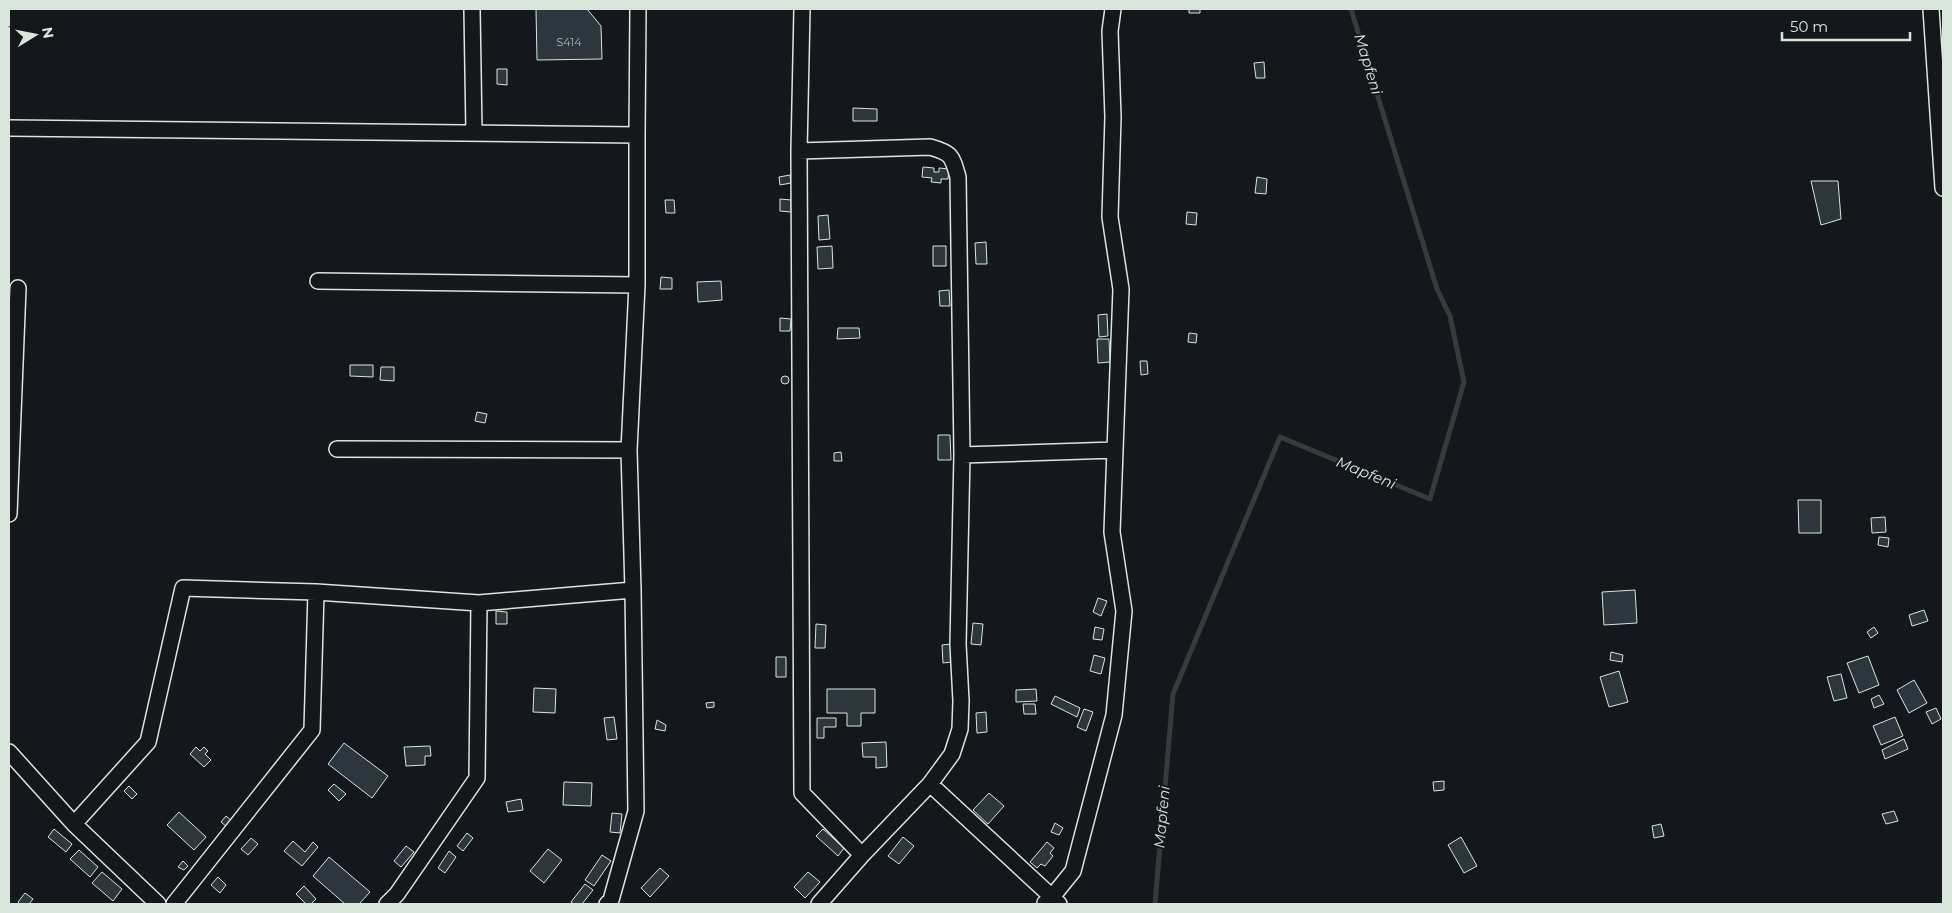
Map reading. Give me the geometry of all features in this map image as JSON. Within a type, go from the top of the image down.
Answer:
[{"type":"street","points":[[472,9],[474,133]]},
{"type":"street","points":[[608,904],[611,900],[636,811],[629,450],[637,285],[638,9]]},
{"type":"street","points":[[802,9],[799,151],[802,793],[862,855]]},
{"type":"street","points":[[930,784],[1052,902],[1073,871],[1114,715],[1124,611],[1112,532],[1122,289],[1110,217],[1113,117],[1110,31],[1114,9]]},
{"type":"street","points":[[1931,9],[1943,188]]},
{"type":"street","points":[[9,128],[637,135]]},
{"type":"street","points":[[799,151],[930,147],[946,151],[954,161],[958,177],[962,454],[958,644],[961,701],[960,729],[952,754],[930,784],[818,904]]},
{"type":"street","points":[[318,281],[637,285]]},
{"type":"street","points":[[9,514],[18,288]]},
{"type":"street","points":[[337,449],[629,450]]},
{"type":"street","points":[[962,454],[1115,450]]},
{"type":"street","points":[[74,824],[148,742],[183,588],[316,592],[479,603],[633,590]]},
{"type":"street","points":[[174,904],[312,730],[316,592]]},
{"type":"street","points":[[387,904],[397,894],[477,778],[479,603]]},
{"type":"street","points":[[9,752],[74,824],[158,904]]},
{"type":"building","points":[[536,9],[587,9],[601,26],[602,59],[537,60]]},
{"type":"building","points":[[1189,9],[1200,9],[1200,13],[1189,13]]},
{"type":"building","points":[[1264,62],[1265,78],[1256,78],[1254,63]]},
{"type":"building","points":[[497,69],[507,69],[507,85],[497,84]]},
{"type":"building","points":[[853,108],[877,109],[877,121],[853,121]]},
{"type":"building","points":[[923,167],[934,168],[934,172],[939,172],[939,168],[949,169],[948,179],[941,179],[941,183],[931,182],[932,178],[922,177]]},
{"type":"building","points":[[790,175],[791,183],[780,185],[779,177]]},
{"type":"building","points":[[1257,177],[1267,179],[1266,194],[1255,193]]},
{"type":"building","points":[[1811,181],[1838,181],[1841,219],[1821,225]]},
{"type":"building","points":[[780,199],[791,200],[791,212],[780,211]]},
{"type":"building","points":[[665,200],[674,200],[675,213],[666,213]]},
{"type":"building","points":[[1187,212],[1197,213],[1196,225],[1186,224]]},
{"type":"building","points":[[828,215],[830,239],[819,240],[818,216]]},
{"type":"building","points":[[986,242],[987,264],[976,264],[975,243]]},
{"type":"building","points":[[832,246],[833,268],[818,269],[817,247]]},
{"type":"building","points":[[933,246],[946,246],[946,266],[933,266]]},
{"type":"building","points":[[661,277],[672,278],[672,289],[660,289]]},
{"type":"building","points":[[721,281],[722,300],[698,302],[697,282]]},
{"type":"building","points":[[949,290],[950,306],[940,306],[939,291]]},
{"type":"building","points":[[1107,314],[1108,336],[1099,337],[1098,315]]},
{"type":"building","points":[[780,318],[791,319],[790,331],[780,331]]},
{"type":"building","points":[[838,328],[859,328],[860,338],[837,339]]},
{"type":"building","points":[[1189,333],[1197,334],[1196,343],[1188,342]]},
{"type":"building","points":[[1097,339],[1109,339],[1110,362],[1098,363]]},
{"type":"building","points":[[1140,361],[1147,361],[1148,374],[1141,375]]},
{"type":"building","points":[[350,365],[373,365],[373,377],[350,376]]},
{"type":"building","points":[[381,367],[394,367],[394,381],[380,380]]},
{"type":"building","points":[[785,376],[789,380],[785,384],[781,380]]},
{"type":"building","points":[[477,412],[487,414],[485,423],[475,421]]},
{"type":"building","points":[[938,435],[950,435],[951,460],[938,460]]},
{"type":"building","points":[[841,452],[842,461],[834,461],[834,453]]},
{"type":"building","points":[[1798,500],[1821,500],[1821,533],[1799,533]]},
{"type":"building","points":[[1885,517],[1886,532],[1872,533],[1871,518]]},
{"type":"building","points":[[1879,537],[1889,538],[1888,547],[1878,545]]},
{"type":"building","points":[[1635,590],[1637,623],[1604,625],[1602,592]]},
{"type":"building","points":[[1098,598],[1107,601],[1101,616],[1093,612]]},
{"type":"building","points":[[1924,610],[1928,621],[1912,626],[1909,615]]},
{"type":"building","points":[[496,611],[507,612],[507,624],[496,624]]},
{"type":"building","points":[[973,623],[983,624],[981,645],[971,644]]},
{"type":"building","points":[[816,624],[826,625],[825,648],[815,648]]},
{"type":"building","points":[[1095,627],[1104,629],[1102,640],[1093,639]]},
{"type":"building","points":[[1874,627],[1878,633],[1871,638],[1867,632]]},
{"type":"building","points":[[951,644],[952,662],[943,663],[942,645]]},
{"type":"building","points":[[1611,652],[1623,655],[1622,662],[1610,660]]},
{"type":"building","points":[[1094,655],[1105,658],[1101,674],[1090,671]]},
{"type":"building","points":[[1868,656],[1879,685],[1859,693],[1847,663]]},
{"type":"building","points":[[776,657],[786,657],[786,677],[776,677]]},
{"type":"building","points":[[1619,671],[1628,702],[1609,707],[1600,677]]},
{"type":"building","points":[[1841,674],[1847,698],[1834,701],[1827,677]]},
{"type":"building","points":[[1914,680],[1927,703],[1909,713],[1897,690]]},
{"type":"building","points":[[534,688],[556,689],[555,713],[533,712]]},
{"type":"building","points":[[827,689],[875,689],[875,713],[861,713],[861,726],[847,726],[847,713],[827,713]]},
{"type":"building","points":[[1036,689],[1037,701],[1016,702],[1016,690]]},
{"type":"building","points":[[1879,695],[1884,704],[1874,708],[1871,699]]},
{"type":"building","points":[[1055,696],[1080,708],[1077,717],[1051,704]]},
{"type":"building","points":[[714,702],[714,707],[707,708],[706,703]]},
{"type":"building","points":[[1023,704],[1035,704],[1036,714],[1024,714]]},
{"type":"building","points":[[1936,708],[1941,719],[1932,724],[1926,712]]},
{"type":"building","points":[[1084,709],[1093,712],[1086,731],[1077,727]]},
{"type":"building","points":[[986,712],[987,732],[977,733],[976,713]]},
{"type":"building","points":[[614,717],[617,739],[607,740],[604,718]]},
{"type":"building","points":[[1895,717],[1903,736],[1881,745],[1873,726]]},
{"type":"building","points":[[817,718],[836,718],[836,727],[824,727],[824,738],[817,738]]},
{"type":"building","points":[[657,720],[666,725],[665,731],[655,729]]},
{"type":"building","points":[[1904,739],[1908,749],[1885,759],[1882,750]]},
{"type":"building","points":[[886,742],[887,767],[876,768],[876,757],[863,757],[862,743]]},
{"type":"building","points":[[344,743],[388,776],[372,798],[328,764]]},
{"type":"building","points":[[430,746],[431,756],[425,756],[425,765],[406,766],[404,747]]},
{"type":"building","points":[[196,747],[200,751],[204,747],[208,751],[205,754],[211,760],[204,767],[190,754]]},
{"type":"building","points":[[1444,781],[1444,790],[1434,791],[1433,782]]},
{"type":"building","points":[[564,782],[592,783],[591,806],[563,805]]},
{"type":"building","points":[[334,784],[346,794],[339,801],[328,790]]},
{"type":"building","points":[[129,786],[137,794],[132,799],[124,791]]},
{"type":"building","points":[[989,793],[1004,806],[988,824],[973,810]]},
{"type":"building","points":[[521,799],[523,810],[508,812],[506,802]]},
{"type":"building","points":[[1894,811],[1898,821],[1886,824],[1882,814]]},
{"type":"building","points":[[179,812],[206,837],[194,850],[167,825]]},
{"type":"building","points":[[612,813],[622,814],[620,833],[610,832]]},
{"type":"building","points":[[226,816],[232,821],[227,827],[221,822]]},
{"type":"building","points":[[1055,823],[1063,828],[1059,835],[1051,832]]},
{"type":"building","points":[[1661,824],[1664,836],[1654,838],[1652,826]]},
{"type":"building","points":[[54,829],[72,844],[66,852],[48,837]]},
{"type":"building","points":[[823,829],[844,848],[838,856],[816,836]]},
{"type":"building","points":[[467,833],[473,838],[463,851],[457,846]]},
{"type":"building","points":[[903,837],[914,846],[899,864],[888,856]]},
{"type":"building","points":[[1461,837],[1477,866],[1464,873],[1448,845]]},
{"type":"building","points":[[251,838],[258,844],[248,855],[241,849]]},
{"type":"building","points":[[293,841],[305,852],[313,842],[318,847],[302,866],[284,851]]},
{"type":"building","points":[[1047,842],[1054,848],[1050,853],[1053,856],[1045,866],[1041,864],[1037,868],[1030,862]]},
{"type":"building","points":[[406,846],[414,852],[401,867],[394,861]]},
{"type":"building","points":[[548,849],[562,860],[544,883],[530,871]]},
{"type":"building","points":[[79,850],[98,867],[90,877],[70,859]]},
{"type":"building","points":[[449,851],[456,857],[445,873],[438,868]]},
{"type":"building","points":[[602,855],[611,861],[594,886],[585,880]]},
{"type":"building","points":[[329,857],[370,892],[359,904],[345,904],[313,876]]},
{"type":"building","points":[[183,861],[188,866],[184,870],[178,867]]},
{"type":"building","points":[[660,868],[669,876],[650,897],[641,888]]},
{"type":"building","points":[[102,872],[122,889],[113,901],[92,883]]},
{"type":"building","points":[[808,872],[820,882],[805,898],[794,887]]},
{"type":"building","points":[[218,877],[226,885],[220,893],[211,885]]},
{"type":"building","points":[[585,884],[593,890],[582,904],[574,904],[571,902]]},
{"type":"building","points":[[304,886],[316,899],[311,904],[306,904],[296,894]]},
{"type":"building","points":[[25,893],[33,899],[29,904],[20,904],[18,902]]},
{"type":"waterway","name":"Mapfeni","points":[[1155,904],[1173,694],[1280,437],[1430,499],[1464,382],[1450,316],[1437,289],[1351,9]]}]
